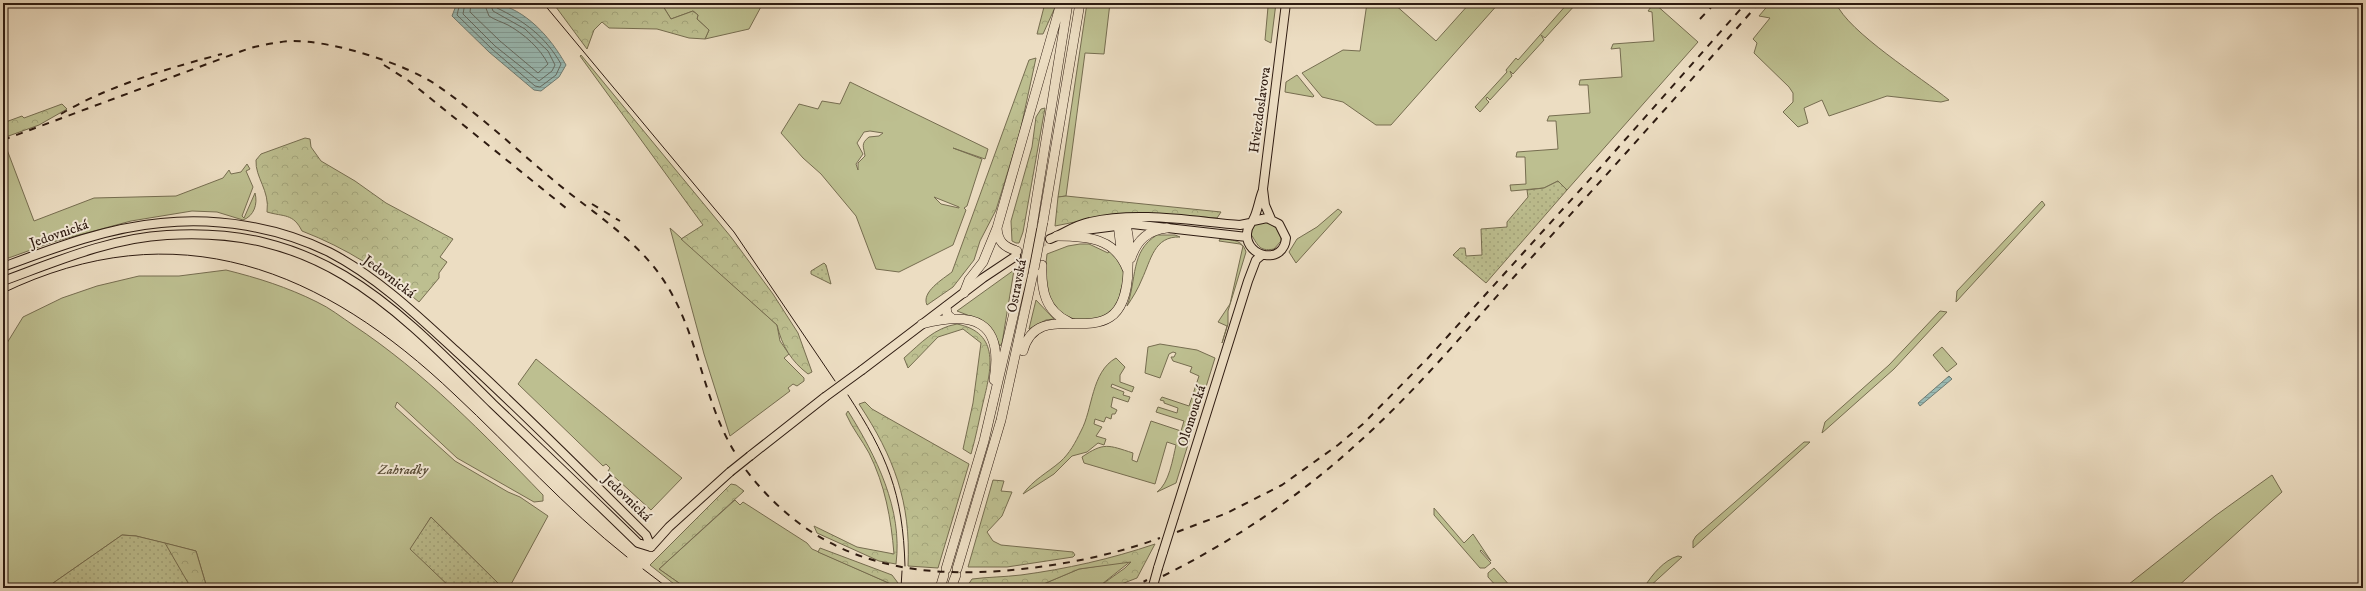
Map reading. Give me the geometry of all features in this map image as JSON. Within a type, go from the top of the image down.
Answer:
[{"type":"highway","points":[[964,293],[969,280],[983,262],[997,228],[1061,3]]},
{"type":"highway","name":"Ostravská","points":[[940,588],[984,441],[1023,274],[1068,3]]},
{"type":"highway","points":[[1074,324],[1059,317],[1050,308],[1043,293],[1038,267],[1080,3]]},
{"type":"highway","points":[[1122,257],[1125,224]]},
{"type":"highway","points":[[1008,390],[1025,342],[1033,332],[1048,324],[1096,323],[1114,313],[1126,294],[1129,252],[1125,224]]},
{"type":"highway","points":[[997,228],[1000,241],[1017,254]]},
{"type":"highway","points":[[1128,271],[1134,250],[1141,239],[1153,230],[1167,228]]},
{"type":"highway","points":[[1054,238],[1096,239],[1107,245],[1122,257],[1128,271]]},
{"type":"highway","name":"Ostravská","points":[[951,588],[991,457],[1038,267]]},
{"type":"highway","points":[[946,306],[947,314],[951,318]]},
{"type":"highway","points":[[922,324],[951,318],[967,318],[977,322],[988,332],[994,344],[996,369],[984,441]]},
{"type":"main road","name":"Hviezdoslavova","points":[[1271,219],[1264,205],[1263,189],[1286,3]]},
{"type":"main road","points":[[1248,281],[1253,256],[1247,237],[1247,229],[1263,189]]},
{"type":"main road","points":[[1054,238],[1080,225],[1096,221],[1136,218],[1174,219],[1240,225],[1271,219],[1281,226],[1286,236],[1285,244],[1275,254],[1262,255],[1252,249]]},
{"type":"main road","points":[[1054,238],[1090,228],[1174,219]]},
{"type":"main road","name":"Jedovnická","points":[[3,267],[89,237],[129,227],[163,222],[203,222],[257,228],[305,242],[350,264],[386,289],[419,317],[477,370],[646,535],[651,547]]},
{"type":"main road","points":[[1125,224],[1247,237]]},
{"type":"main road","name":"Jedovnická","points":[[3,281],[95,249],[132,240],[165,235],[204,234],[234,237],[266,243],[314,259],[363,286],[412,324],[638,543],[651,547]]},
{"type":"main road","points":[[651,547],[669,527],[730,472],[825,397],[1017,254]]},
{"type":"main road","name":"Olomoucká","points":[[1152,587],[1248,281],[1256,260],[1262,255]]},
{"type":"green space","points":[[553,3],[661,3],[671,19],[693,11],[698,15],[697,19],[709,30],[705,39],[689,38],[657,29],[609,28],[602,22],[594,30],[587,49]]},
{"type":"green space","points":[[661,3],[763,3],[749,29],[705,39],[709,30],[697,19],[698,15],[693,11],[671,19]]},
{"type":"green space","points":[[1045,3],[1057,3],[1043,34],[1037,34]]},
{"type":"green space","points":[[1087,3],[1110,3],[1104,54],[1085,53],[1066,196],[1058,197]]},
{"type":"green space","points":[[1267,3],[1276,3],[1271,43],[1265,40],[1268,7]]},
{"type":"green space","points":[[1367,3],[1393,3],[1436,41],[1470,3],[1499,3],[1391,125],[1376,125],[1343,102],[1322,97],[1302,73],[1343,50],[1360,51]]},
{"type":"green space","points":[[1568,3],[1576,4],[1545,38],[1541,35],[1544,40],[1513,74],[1510,71],[1512,76],[1490,100],[1487,97],[1486,99],[1489,102],[1480,112],[1475,107],[1507,72],[1506,70],[1516,58],[1518,60]]},
{"type":"green space","points":[[1654,3],[1698,42],[1567,190],[1558,181],[1544,188],[1511,191],[1510,185],[1526,184],[1525,157],[1516,157],[1517,152],[1558,149],[1556,121],[1547,121],[1549,116],[1590,113],[1588,85],[1579,85],[1580,80],[1622,77],[1620,48],[1611,49],[1613,44],[1654,41],[1652,12],[1648,11]]},
{"type":"green space","points":[[1770,3],[1836,3],[1843,15],[1870,41],[1949,100],[1941,102],[1887,96],[1829,116],[1822,100],[1804,108],[1808,123],[1798,127],[1783,112],[1793,102],[1793,93],[1789,87],[1754,53],[1757,43],[1753,39],[1770,18],[1759,16]]},
{"type":"green space","points":[[581,55],[731,237],[773,294],[798,333],[812,372],[808,374],[792,358],[782,340],[777,325],[681,239],[703,225],[580,56]]},
{"type":"green space","points":[[1036,58],[1020,132],[996,210],[980,241],[974,260],[953,287],[927,305],[927,295],[930,291],[952,272],[1029,60]]},
{"type":"green space","points":[[1297,75],[1314,96],[1313,97],[1285,92],[1286,82]]},
{"type":"green space","points":[[850,82],[988,149],[985,159],[953,148],[982,159],[967,206],[964,208],[966,210],[953,245],[899,272],[876,269],[856,216],[821,174],[803,158],[781,133],[799,104],[818,109],[822,101],[840,104]],"holes":[[[870,131],[883,133],[879,136],[869,137],[864,142],[863,146],[865,156],[858,163],[858,170],[856,164],[863,154],[857,143],[864,132]],[[934,197],[959,207],[959,208],[941,204]]]},
{"type":"green space","points":[[62,104],[67,109],[39,125],[3,138],[3,123],[22,116],[24,118]]},
{"type":"green space","points":[[1045,108],[1023,232],[1019,243],[1016,243],[1012,241],[1011,221],[1032,147],[1036,117],[1041,109]]},
{"type":"green space","points":[[305,138],[310,139],[311,147],[321,161],[355,181],[386,203],[453,239],[440,257],[447,262],[439,273],[439,278],[419,302],[406,291],[364,262],[334,245],[302,231],[299,225],[291,218],[267,212],[265,191],[258,173],[256,160],[261,154]]},
{"type":"green space","points":[[6,147],[34,221],[94,198],[176,196],[223,178],[229,170],[231,174],[241,172],[247,164],[250,169],[246,171],[253,187],[242,216],[244,218],[255,193],[256,201],[250,216],[243,220],[217,212],[192,211],[131,221],[53,242],[3,260],[3,150]]},
{"type":"green space","points":[[1558,181],[1567,190],[1486,283],[1453,255],[1460,248],[1465,248],[1466,256],[1482,255],[1481,229],[1507,227],[1507,222],[1528,197],[1527,190],[1544,188]]},
{"type":"green space","points":[[1066,196],[1221,212],[1217,218],[1190,216],[1105,216],[1055,226],[1058,197]]},
{"type":"green space","points":[[2042,201],[2045,205],[1956,302],[1957,291]]},
{"type":"green space","points":[[1338,209],[1342,212],[1296,263],[1289,252],[1297,239],[1317,227]]},
{"type":"green space","points":[[1256,223],[1269,223],[1281,231],[1281,241],[1274,249],[1269,250],[1261,248],[1250,233]]},
{"type":"green space","points":[[670,228],[777,325],[780,341],[789,354],[784,358],[804,378],[804,381],[797,386],[793,384],[788,388],[790,391],[730,436],[704,354]]},
{"type":"green space","points":[[1157,235],[1175,235],[1180,237],[1164,240],[1155,250],[1137,290],[1127,306],[1138,258],[1142,249]]},
{"type":"green space","points":[[1220,239],[1236,241],[1243,246],[1240,244],[1219,241]]},
{"type":"green space","points":[[1089,244],[1108,253],[1110,250],[1121,265],[1124,274],[1117,303],[1109,313],[1099,319],[1088,321],[1076,320],[1056,308],[1049,299],[1045,287],[1047,254],[1068,246]]},
{"type":"green space","points":[[1243,246],[1246,252],[1228,311],[1228,324],[1222,343],[1227,326],[1218,322],[1230,304]]},
{"type":"green space","points":[[824,263],[826,265],[831,284],[811,274],[811,271]]},
{"type":"green space","name":"Zahradky","points":[[226,270],[272,283],[317,302],[379,343],[429,383],[476,427],[543,495],[543,501],[534,502],[457,458],[397,402],[395,407],[455,461],[508,492],[520,497],[548,516],[509,588],[503,588],[431,517],[411,549],[451,588],[207,588],[196,551],[136,536],[122,535],[46,588],[3,588],[3,343],[7,343],[23,317],[62,298],[97,286],[139,276],[179,276]]},
{"type":"green space","points":[[1014,270],[1002,343],[1000,346],[994,334],[983,321],[957,311]]},
{"type":"green space","points":[[1036,300],[1054,319],[1046,320],[1029,329]]},
{"type":"green space","points":[[1940,311],[1947,312],[1894,369],[1822,433],[1825,422],[1889,365]]},
{"type":"green space","points":[[957,324],[971,329],[981,336],[987,344],[990,354],[988,378],[971,454],[963,449],[973,403],[981,343],[963,329],[938,337],[908,368],[904,358],[922,342],[941,329]]},
{"type":"green space","points":[[1160,344],[1197,350],[1215,358],[1176,483],[1157,492],[1165,483],[1176,445],[1167,442],[1155,484],[1084,463],[1082,457],[1089,452],[1106,446],[1133,453],[1132,460],[1137,462],[1151,421],[1181,431],[1184,421],[1156,412],[1158,407],[1177,413],[1178,408],[1164,403],[1164,401],[1160,400],[1162,397],[1189,406],[1199,376],[1190,372],[1192,367],[1173,361],[1171,357],[1174,357],[1176,353],[1173,352],[1169,354],[1160,378],[1145,373],[1148,347]]},
{"type":"green space","points":[[1942,347],[1957,364],[1947,372],[1933,355]]},
{"type":"green space","points":[[1116,358],[1125,367],[1120,375],[1120,382],[1134,387],[1132,392],[1112,384],[1111,387],[1124,392],[1123,395],[1130,397],[1128,402],[1113,397],[1111,407],[1117,410],[1115,414],[1112,414],[1111,419],[1106,417],[1104,422],[1095,419],[1094,424],[1102,427],[1096,436],[1106,439],[1104,445],[1098,443],[1087,452],[1072,456],[1054,474],[1023,494],[1036,481],[1064,459],[1077,440],[1085,422],[1097,381],[1108,364]]},
{"type":"green space","points":[[536,359],[682,478],[651,510],[608,471],[610,468],[606,464],[603,466],[518,384]]},
{"type":"green space","points":[[865,402],[872,409],[969,464],[938,568],[908,566],[907,521],[898,481],[882,443],[859,404]]},
{"type":"green space","points":[[848,411],[877,465],[891,503],[897,543],[896,564],[879,561],[817,533],[814,526],[857,547],[894,554],[889,515],[879,477],[869,453],[848,419],[846,414]]},
{"type":"green space","points":[[1804,442],[1810,442],[1693,548],[1693,541],[1696,536]]},
{"type":"green space","points":[[2272,475],[2282,492],[2176,588],[2124,588],[2215,516]]},
{"type":"green space","points":[[993,480],[1004,481],[1001,491],[1012,492],[1002,516],[987,532],[993,541],[1001,545],[1073,552],[1075,555],[1073,557],[1007,567],[968,567]]},
{"type":"green space","points":[[731,484],[736,485],[744,491],[659,569],[686,588],[679,588],[650,565]]},
{"type":"green space","points":[[735,500],[740,505],[743,502],[807,543],[812,549],[891,584],[890,588],[686,588],[659,569]]},
{"type":"green space","points":[[1434,508],[1464,543],[1473,534],[1491,561],[1481,550],[1480,551],[1491,563],[1485,568],[1480,568],[1434,515]]},
{"type":"green space","points":[[431,517],[503,588],[451,588],[410,549]]},
{"type":"green space","points":[[122,535],[136,536],[165,543],[191,588],[46,588]]},
{"type":"green space","points":[[165,543],[196,551],[207,588],[66,588],[155,555]]},
{"type":"green space","points":[[1155,544],[1137,578],[1111,588],[1097,588],[1131,562],[1079,569],[1034,588],[966,588],[972,579],[1021,575],[1055,570],[1105,559]]},
{"type":"green space","points":[[820,548],[892,575],[898,583],[897,588],[890,588],[891,584],[818,552]]},
{"type":"green space","points":[[1678,556],[1682,557],[1648,588],[1645,586],[1663,564]]},
{"type":"green space","points":[[1131,561],[1097,588],[1034,588],[1079,569]]},
{"type":"green space","points":[[1494,568],[1512,588],[1498,588],[1488,577],[1488,573]]},
{"type":"water","points":[[457,3],[494,3],[517,11],[527,18],[545,35],[566,65],[559,77],[541,91],[534,90],[489,52],[452,16]]},
{"type":"water","points":[[1949,376],[1952,379],[1920,406],[1918,403]]},
{"type":"tunnel","points":[[1016,256],[1050,239]]},
{"type":"tram line","points":[[543,3],[734,232],[835,381]]},
{"type":"tram line","points":[[3,293],[67,268],[128,256],[188,255],[245,265],[300,285],[353,314],[405,351],[455,395],[582,519],[627,557]]},
{"type":"tram line","points":[[848,395],[883,456],[890,476],[901,517],[905,566]]},
{"type":"tram line","points":[[643,569],[668,588]]},
{"type":"tram line","points":[[901,588],[902,571]]},
{"type":"railway","points":[[1700,19],[1715,3]]},
{"type":"railway","points":[[1177,532],[1227,513],[1282,485],[1338,445],[1363,424],[1428,358],[1601,167],[1746,3]]},
{"type":"railway","points":[[1163,576],[1216,547],[1266,516],[1314,481],[1381,422],[1443,357],[1759,3]]},
{"type":"railway","points":[[3,140],[250,48],[270,44],[291,41],[326,44],[367,54],[407,69],[424,77],[454,97],[558,184],[616,230],[644,255],[666,284],[687,326],[716,414],[737,456]]},
{"type":"railway","points":[[61,114],[98,95],[139,79],[222,54]]},
{"type":"railway","points":[[384,65],[409,81],[566,208]]},
{"type":"railway","points":[[592,204],[620,221]]},
{"type":"railway","points":[[746,470],[774,501],[803,526],[835,545],[869,559],[905,567],[942,572],[981,572],[1022,569],[1092,558],[1160,538]]},
{"type":"railway","points":[[1131,588],[1147,580]]}]
